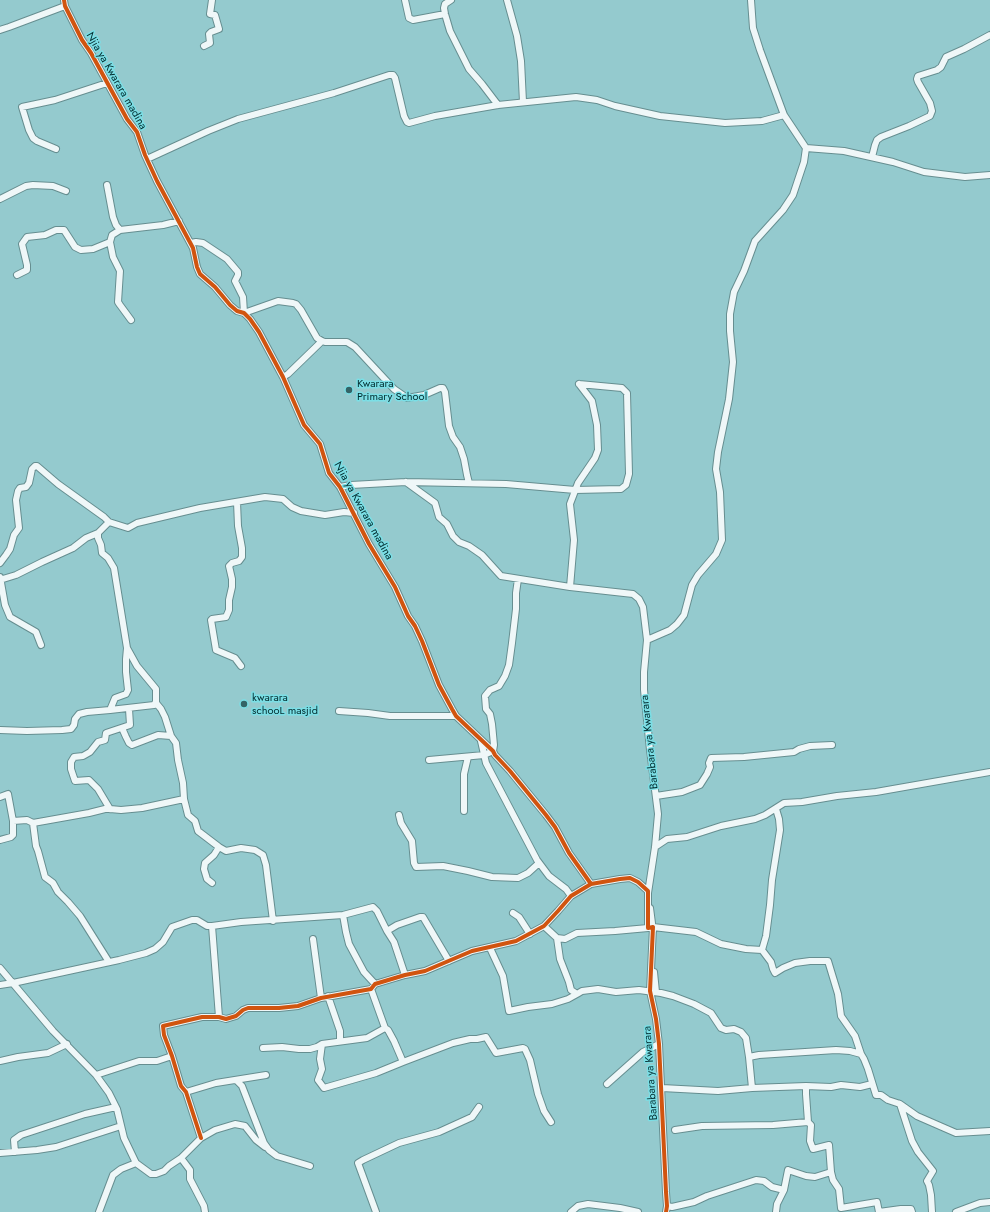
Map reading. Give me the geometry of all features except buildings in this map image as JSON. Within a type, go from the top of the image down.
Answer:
[{"type":"street","points":[[204,46],[210,43],[209,34],[219,29],[215,14],[210,14],[212,0]]},
{"type":"street","points":[[406,0],[409,18],[413,20],[444,14]]},
{"type":"street","points":[[451,0],[445,4],[444,8],[444,14],[450,31],[469,69],[498,105]]},
{"type":"street","points":[[507,0],[518,42],[521,61],[523,102]]},
{"type":"street","points":[[647,640],[670,630],[684,616],[692,585],[698,575],[716,554],[722,540],[720,492],[716,469],[729,399],[733,362],[730,314],[734,292],[744,271],[755,241],[783,210],[793,195],[804,162],[806,148],[784,115],[760,50],[754,28],[751,0]]},
{"type":"street","points":[[0,30],[47,13],[66,2]]},
{"type":"street","name":"Njia ya Kwarara madina","points":[[66,2],[82,40],[91,53],[127,119],[137,132],[157,182],[194,248],[197,268],[200,274],[215,287],[230,305],[244,313],[259,332],[304,425],[320,444],[329,473],[340,487],[369,544],[390,576],[408,616],[415,626],[422,641],[439,685],[456,716]]},
{"type":"street","points":[[872,157],[877,140],[881,137],[930,116],[932,111],[930,103],[918,82],[918,76],[937,70],[941,67],[946,57],[964,50],[990,35]]},
{"type":"street","points":[[147,159],[238,119],[334,93],[389,75],[393,75],[395,78],[404,116],[409,123],[456,112],[498,105],[582,97],[660,116],[725,123],[762,120],[784,115]]},
{"type":"street","points":[[56,149],[33,138],[22,107],[56,100],[107,83]]},
{"type":"street","points":[[806,148],[844,151],[893,162],[924,172],[965,176],[990,175]]},
{"type":"street","points":[[0,199],[26,186],[33,185],[53,186],[66,191]]},
{"type":"street","points":[[107,185],[113,217],[120,230]]},
{"type":"street","points":[[131,320],[118,302],[120,271],[113,257],[110,242],[112,235],[120,230],[163,225],[179,221]]},
{"type":"street","points":[[17,276],[27,270],[28,265],[22,244],[27,237],[45,235],[56,230],[64,230],[75,247],[81,250],[93,249],[110,242]]},
{"type":"street","points":[[191,243],[204,243],[227,259],[238,272],[235,281],[243,297],[244,313],[278,301],[296,304],[317,338],[322,341],[347,342],[355,347],[394,389],[407,398],[424,395],[443,388],[445,392],[449,426],[453,437],[460,447],[469,483]]},
{"type":"street","points":[[282,377],[288,374],[322,341]]},
{"type":"street","points":[[340,487],[351,484],[406,482],[506,484],[574,490],[621,489],[626,485],[629,474],[627,392],[622,388],[579,384],[592,401],[597,425],[598,450],[595,458],[574,490],[570,504],[574,540],[570,587]]},
{"type":"street","points":[[0,563],[6,555],[14,535],[19,528],[16,500],[18,491],[20,488],[26,487],[29,483],[32,469],[35,466],[38,466],[58,484],[109,522],[128,528],[137,523],[200,508],[266,497],[282,499],[292,507],[301,511],[325,515],[344,512],[354,513]]},
{"type":"street","name":"Barabara ya Kwarara","points":[[406,482],[435,503],[439,517],[447,524],[453,536],[459,542],[482,554],[501,576],[570,587],[633,594],[639,599],[643,607],[647,640],[644,690],[658,814],[655,847],[648,891],[653,992],[662,1088],[666,1209]]},
{"type":"street","points":[[237,502],[242,557],[239,561],[232,563],[229,566],[232,579],[229,600],[230,610],[226,617],[211,620],[216,650],[235,658],[241,666]]},
{"type":"street","points":[[0,580],[16,575],[73,548],[86,538],[98,533],[109,522]]},
{"type":"street","points":[[98,533],[102,554],[108,558],[114,568],[127,648],[126,672],[128,690],[126,694],[114,698],[110,710]]},
{"type":"street","points":[[0,577],[5,605],[10,616],[36,632],[41,645]]},
{"type":"street","points":[[493,751],[494,745],[492,724],[490,714],[486,708],[485,696],[490,690],[499,686],[505,676],[509,664],[518,579]]},
{"type":"street","points":[[127,648],[137,666],[156,689],[156,702],[165,717],[171,736],[176,743],[183,782],[184,799],[188,815],[194,820],[198,831],[226,851],[242,848],[255,850],[263,855],[266,865],[273,921]]},
{"type":"street","points":[[0,730],[27,731],[71,729],[79,714],[154,705],[156,702]]},
{"type":"street","points":[[110,809],[98,789],[89,780],[75,781],[71,769],[71,762],[74,758],[83,756],[90,752],[98,742],[105,740],[106,733],[130,725],[131,722],[128,709]]},
{"type":"street","points":[[339,711],[390,716],[456,716],[493,751],[555,827],[569,853],[591,884]]},
{"type":"street","points":[[122,728],[129,743],[132,744],[158,735],[171,736]]},
{"type":"street","points":[[481,741],[486,764],[539,863],[549,876],[566,889],[570,896]]},
{"type":"street","points":[[656,796],[682,792],[700,784],[710,767],[709,763],[711,758],[744,757],[794,752],[810,746],[832,745]]},
{"type":"street","points":[[430,760],[484,755],[493,751]]},
{"type":"street","points":[[464,811],[464,774],[468,757]]},
{"type":"street","points":[[655,847],[667,839],[687,837],[727,824],[755,819],[776,809],[784,803],[876,792],[990,772]]},
{"type":"street","points":[[0,797],[8,794],[13,821],[13,835],[0,840]]},
{"type":"street","points":[[13,821],[27,820],[33,823],[110,809],[136,809],[184,799]]},
{"type":"street","points":[[762,950],[766,936],[772,880],[780,830],[776,809]]},
{"type":"street","points":[[399,815],[401,823],[412,841],[414,863],[416,867],[443,866],[492,877],[518,878],[528,873],[539,863]]},
{"type":"street","points":[[33,823],[36,846],[45,877],[53,883],[58,892],[80,916],[109,962]]},
{"type":"street","points":[[212,883],[207,879],[204,868],[205,863],[219,847]]},
{"type":"street","points":[[201,1138],[186,1092],[181,1086],[164,1035],[163,1026],[202,1017],[219,1017],[226,1019],[236,1016],[248,1008],[279,1008],[298,1006],[328,996],[373,986],[405,975],[426,971],[472,951],[516,941],[530,934],[544,926],[570,896],[591,884],[630,878],[638,882],[648,891]]},
{"type":"street","points":[[0,985],[13,984],[146,953],[155,949],[162,942],[172,927],[186,923],[189,920],[197,920],[207,926],[212,926],[241,922],[343,915],[373,907],[377,911],[394,942],[405,975]]},
{"type":"street","points":[[513,913],[519,917],[530,934]]},
{"type":"street","points":[[343,915],[349,944],[373,986],[386,1028],[394,1041],[403,1062]]},
{"type":"street","points":[[387,931],[397,925],[423,917],[449,961]]},
{"type":"street","points":[[212,926],[219,1017]]},
{"type":"street","points":[[544,926],[557,938],[565,939],[577,934],[650,927],[696,932],[721,944],[746,949],[762,950],[771,962],[775,973],[795,963],[828,961],[838,994],[841,1016],[855,1036],[876,1095],[880,1095],[888,1100],[900,1104],[917,1116],[956,1133],[990,1131]]},
{"type":"street","points":[[557,938],[560,960],[571,990],[577,994]]},
{"type":"street","points":[[313,940],[321,998]]},
{"type":"street","points":[[490,948],[503,976],[509,1011],[552,1004],[568,999],[582,991],[598,989],[616,992],[639,990],[673,996],[694,1004],[711,1013],[721,1028],[726,1030],[734,1029],[741,1032],[746,1038],[752,1088]]},
{"type":"street","points":[[0,968],[53,1031],[96,1075],[109,1093],[116,1107],[124,1138],[136,1163],[151,1174],[164,1171],[181,1158],[201,1138],[215,1130],[235,1124],[245,1126],[256,1140],[277,1156],[310,1166]]},
{"type":"street","points":[[328,996],[340,1031],[340,1041]]},
{"type":"street","points":[[263,1048],[282,1047],[299,1049],[317,1047],[322,1044],[367,1038],[386,1028]]},
{"type":"street","points":[[322,1044],[320,1059],[322,1069],[318,1080],[324,1088],[376,1073],[453,1043],[470,1039],[486,1038],[496,1053],[523,1048],[525,1049],[530,1060],[538,1094],[544,1111],[551,1122]]},
{"type":"street","points":[[0,1061],[48,1053],[67,1044]]},
{"type":"street","points":[[607,1084],[643,1052],[659,1044]]},
{"type":"street","points":[[749,1057],[836,1050],[850,1051],[861,1054]]},
{"type":"street","points":[[96,1075],[139,1061],[158,1062],[172,1056]]},
{"type":"street","points":[[186,1092],[216,1082],[266,1076]]},
{"type":"street","points":[[236,1080],[242,1086],[267,1148]]},
{"type":"street","points":[[662,1088],[718,1090],[806,1086],[860,1087],[872,1084]]},
{"type":"street","points":[[806,1086],[808,1122],[811,1125],[810,1141],[813,1149],[829,1146],[831,1172],[833,1180],[839,1189],[842,1208],[877,1202],[879,1212],[901,1209],[911,1209],[912,1212]]},
{"type":"street","points":[[900,1104],[912,1141],[918,1152],[933,1171],[927,1180],[931,1195],[932,1212]]},
{"type":"street","points":[[15,1152],[14,1140],[21,1135],[85,1114],[116,1107]]},
{"type":"street","points":[[376,1212],[358,1163],[399,1143],[439,1132],[472,1117],[479,1107]]},
{"type":"street","points":[[675,1130],[702,1126],[772,1125],[808,1122]]},
{"type":"street","points":[[0,1153],[56,1147],[121,1126]]},
{"type":"street","points":[[181,1158],[190,1170],[190,1179],[204,1206],[205,1212]]},
{"type":"street","points":[[99,1212],[113,1175],[121,1169],[136,1163]]},
{"type":"street","points":[[776,1212],[777,1204],[784,1190],[788,1170],[806,1176],[815,1177],[831,1172]]},
{"type":"street","points":[[666,1209],[672,1206],[694,1202],[707,1196],[756,1180],[764,1181],[772,1187],[784,1190]]},
{"type":"street","points":[[956,1212],[980,1203],[990,1202]]},
{"type":"street","points":[[571,1212],[578,1206],[588,1204],[638,1212]]},
{"type":"cycle path","points":[[64,0],[65,6],[82,40],[91,53],[127,119],[137,132],[145,155],[157,181],[193,248],[200,274],[215,287],[230,305],[237,311],[244,313],[259,332],[283,377],[304,425],[320,444],[329,473],[340,487],[369,544],[395,587],[408,616],[415,626],[422,641],[439,685],[456,716],[493,751],[546,815],[555,827],[569,853],[591,884]]},
{"type":"cycle path","points":[[201,1138],[186,1092],[181,1086],[164,1035],[163,1026],[202,1017],[219,1017],[226,1019],[236,1016],[248,1008],[279,1008],[298,1006],[321,998],[371,989],[375,984],[425,971],[472,951],[516,941],[544,926],[571,896],[591,884],[630,878],[638,882],[648,891],[648,928],[653,927],[650,991],[656,1019],[659,1044],[667,1206],[666,1212]]},
{"type":"place","name":"Kwarara Primary School","points":[[349,390]]},
{"type":"place","name":"kwarara schooL masjid","points":[[244,704]]}]
